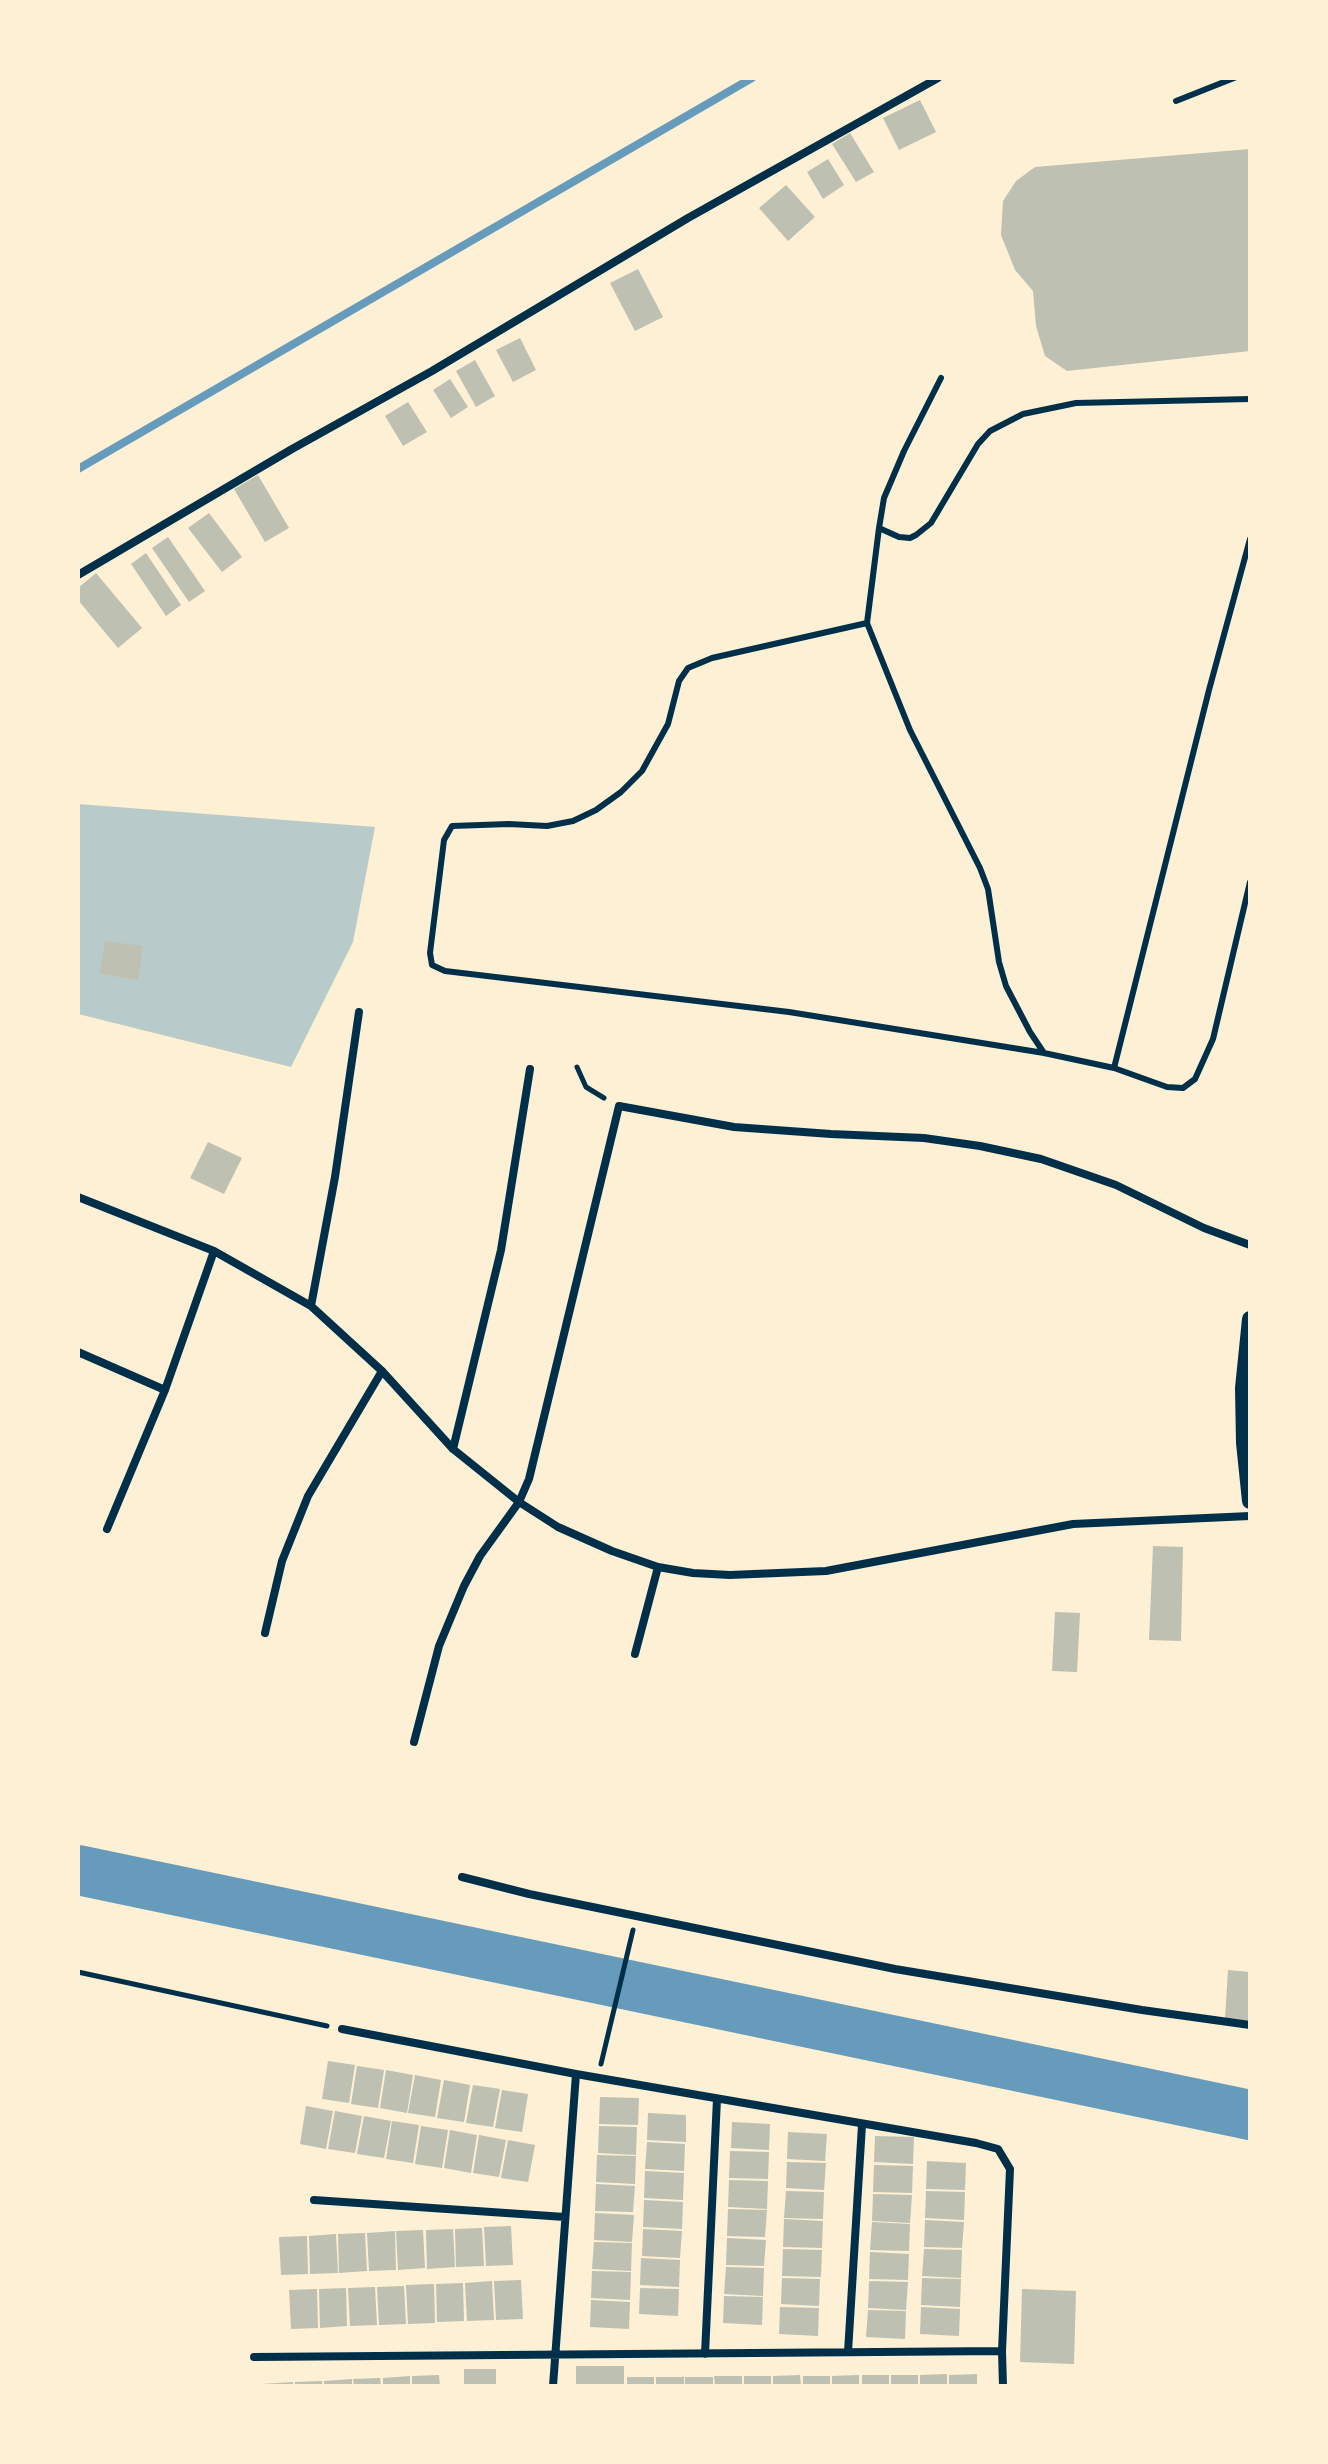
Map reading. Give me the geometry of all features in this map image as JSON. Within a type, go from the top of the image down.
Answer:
[{"type":"main road","points":[[1250,1319],[1243,1388],[1244,1443],[1250,1501]]},
{"type":"street","points":[[78,575],[432,371],[688,218],[938,78]]},
{"type":"street","points":[[311,1306],[335,1177],[359,1012]]},
{"type":"street","points":[[453,1449],[501,1250],[530,1069]]},
{"type":"street","points":[[414,1742],[439,1646],[464,1586],[480,1556],[519,1502],[529,1479],[619,1106],[734,1127],[924,1138],[1041,1159],[1116,1185],[1204,1228],[1250,1245]]},
{"type":"street","points":[[78,1197],[214,1251],[311,1306],[382,1371],[453,1449],[519,1502],[558,1527],[658,1567],[730,1575],[826,1571],[1073,1524],[1250,1516]]},
{"type":"street","points":[[107,1529],[165,1390],[214,1251]]},
{"type":"street","points":[[78,1352],[165,1390]]},
{"type":"street","points":[[265,1633],[282,1561],[308,1496],[382,1371]]},
{"type":"street","points":[[635,1654],[658,1567]]},
{"type":"street","points":[[462,1877],[529,1894],[895,1969],[1250,2025]]},
{"type":"street","points":[[342,2029],[998,2149],[1010,2169],[1003,2386]]},
{"type":"street","points":[[553,2386],[576,2074]]},
{"type":"street","points":[[705,2354],[717,2099]]},
{"type":"street","points":[[848,2352],[862,2125]]},
{"type":"street","points":[[314,2200],[565,2217]]},
{"type":"street","points":[[254,2357],[1002,2351]]},
{"type":"lane","points":[[1176,101],[1234,78]]},
{"type":"lane","points":[[941,378],[884,498],[867,623],[910,730],[980,868],[988,889],[999,962],[1006,986],[1044,1053]]},
{"type":"lane","points":[[879,528],[899,537],[910,538],[931,523],[978,444],[990,431],[1023,414],[1076,403],[1250,399]]},
{"type":"lane","points":[[1114,1068],[1250,539]]},
{"type":"lane","points":[[867,623],[712,658],[688,668],[679,681],[668,724],[642,771],[621,792],[596,810],[573,821],[547,826],[452,826],[444,840],[430,953],[432,965],[445,971],[789,1012],[1044,1053],[1114,1068],[1167,1087],[1183,1088],[1195,1079],[1213,1039],[1250,882]]},
{"type":"path","points":[[577,1067],[586,1087],[619,1106]]},
{"type":"path","points":[[598,2077],[629,1942]]},
{"type":"path","points":[[78,1972],[342,2029]]},
{"type":"shaded area","points":[[78,804],[375,827],[353,942],[291,1067],[78,1014]]},
{"type":"building","points":[[920,100],[936,132],[899,150],[883,118]]},
{"type":"building","points":[[850,133],[874,172],[856,182],[832,144]]},
{"type":"building","points":[[1250,149],[1250,351],[1067,371],[1045,356],[1036,326],[1033,291],[1015,270],[1001,235],[1003,201],[1016,181],[1035,167]]},
{"type":"building","points":[[828,159],[844,185],[823,199],[807,172]]},
{"type":"building","points":[[786,185],[815,217],[788,241],[759,208]]},
{"type":"building","points":[[638,269],[663,317],[635,331],[610,283]]},
{"type":"building","points":[[520,338],[536,370],[513,382],[496,350]]},
{"type":"building","points":[[475,360],[495,396],[476,407],[456,371]]},
{"type":"building","points":[[450,379],[468,407],[451,418],[433,390]]},
{"type":"building","points":[[408,402],[427,432],[403,446],[385,416]]},
{"type":"building","points":[[258,475],[289,528],[265,542],[234,489]]},
{"type":"building","points":[[209,513],[242,557],[222,572],[188,528]]},
{"type":"building","points":[[168,537],[205,591],[189,602],[152,548]]},
{"type":"building","points":[[146,553],[181,605],[166,616],[131,564]]},
{"type":"building","points":[[96,573],[142,628],[118,648],[78,600],[78,588]]},
{"type":"building","points":[[105,941],[143,946],[138,980],[100,974]]},
{"type":"building","points":[[208,1142],[242,1158],[224,1194],[190,1178]]},
{"type":"building","points":[[1153,1546],[1183,1547],[1181,1641],[1149,1640]]},
{"type":"building","points":[[1055,1612],[1080,1613],[1077,1672],[1052,1671]]},
{"type":"building","points":[[1228,1970],[1250,1972],[1250,2021],[1225,2019]]},
{"type":"building","points":[[328,2061],[355,2065],[349,2103],[322,2099]]},
{"type":"building","points":[[357,2066],[384,2070],[378,2108],[351,2104]]},
{"type":"building","points":[[386,2070],[413,2075],[407,2113],[380,2108]]},
{"type":"building","points":[[415,2075],[441,2080],[435,2117],[408,2113]]},
{"type":"building","points":[[444,2080],[470,2085],[464,2122],[437,2118]]},
{"type":"building","points":[[473,2085],[500,2089],[493,2127],[466,2123]]},
{"type":"building","points":[[502,2090],[528,2094],[522,2132],[495,2128]]},
{"type":"building","points":[[600,2097],[639,2098],[638,2125],[599,2124]]},
{"type":"building","points":[[306,2106],[333,2111],[326,2149],[300,2144]]},
{"type":"building","points":[[335,2111],[362,2116],[355,2153],[328,2149]]},
{"type":"building","points":[[648,2113],[686,2115],[686,2142],[647,2140]]},
{"type":"building","points":[[364,2116],[391,2121],[384,2158],[357,2154]]},
{"type":"building","points":[[392,2121],[419,2125],[413,2163],[386,2159]]},
{"type":"building","points":[[732,2122],[770,2124],[769,2150],[731,2148]]},
{"type":"building","points":[[421,2126],[448,2130],[442,2168],[415,2164]]},
{"type":"building","points":[[599,2126],[637,2127],[636,2155],[598,2153]]},
{"type":"building","points":[[450,2130],[477,2135],[471,2173],[444,2168]]},
{"type":"building","points":[[788,2132],[827,2134],[825,2161],[787,2159]]},
{"type":"building","points":[[479,2135],[506,2140],[499,2177],[473,2173]]},
{"type":"building","points":[[875,2136],[914,2137],[913,2164],[874,2162]]},
{"type":"building","points":[[508,2140],[535,2145],[528,2182],[501,2178]]},
{"type":"building","points":[[647,2142],[685,2144],[684,2171],[645,2169]]},
{"type":"building","points":[[730,2151],[769,2152],[768,2179],[729,2178]]},
{"type":"building","points":[[597,2155],[636,2156],[635,2184],[596,2182]]},
{"type":"building","points":[[927,2161],[966,2163],[965,2190],[926,2189]]},
{"type":"building","points":[[787,2162],[826,2163],[824,2190],[786,2188]]},
{"type":"building","points":[[874,2165],[913,2166],[912,2193],[873,2192]]},
{"type":"building","points":[[645,2171],[684,2173],[683,2200],[644,2198]]},
{"type":"building","points":[[729,2180],[768,2181],[767,2209],[728,2207]]},
{"type":"building","points":[[596,2184],[635,2186],[633,2212],[595,2211]]},
{"type":"building","points":[[786,2191],[824,2192],[823,2219],[784,2218]]},
{"type":"building","points":[[926,2191],[965,2192],[964,2220],[925,2218]]},
{"type":"building","points":[[873,2194],[912,2195],[910,2223],[872,2221]]},
{"type":"building","points":[[644,2200],[683,2202],[682,2229],[643,2227]]},
{"type":"building","points":[[728,2209],[767,2210],[765,2237],[727,2236]]},
{"type":"building","points":[[595,2213],[634,2215],[632,2242],[594,2240]]},
{"type":"building","points":[[784,2219],[823,2221],[822,2248],[783,2247]]},
{"type":"building","points":[[925,2220],[964,2222],[962,2248],[924,2247]]},
{"type":"building","points":[[872,2222],[910,2224],[909,2251],[870,2250]]},
{"type":"building","points":[[511,2226],[513,2265],[486,2266],[484,2227]]},
{"type":"building","points":[[482,2228],[484,2266],[456,2267],[455,2229]]},
{"type":"building","points":[[453,2229],[455,2267],[427,2269],[426,2230]]},
{"type":"building","points":[[643,2229],[682,2231],[680,2258],[642,2256]]},
{"type":"building","points":[[423,2230],[425,2268],[398,2270],[396,2231]]},
{"type":"building","points":[[395,2231],[396,2270],[369,2271],[367,2233]]},
{"type":"building","points":[[365,2233],[367,2271],[339,2273],[338,2234]]},
{"type":"building","points":[[336,2234],[338,2273],[310,2274],[309,2236]]},
{"type":"building","points":[[307,2236],[308,2274],[281,2275],[279,2237]]},
{"type":"building","points":[[727,2238],[766,2240],[764,2266],[726,2265]]},
{"type":"building","points":[[594,2242],[632,2243],[631,2271],[592,2269]]},
{"type":"building","points":[[783,2249],[822,2250],[821,2277],[782,2276]]},
{"type":"building","points":[[924,2249],[962,2250],[961,2278],[922,2276]]},
{"type":"building","points":[[870,2252],[909,2254],[908,2280],[869,2279]]},
{"type":"building","points":[[641,2258],[680,2260],[679,2287],[640,2285]]},
{"type":"building","points":[[726,2267],[764,2268],[763,2296],[724,2294]]},
{"type":"building","points":[[592,2271],[631,2272],[630,2300],[591,2298]]},
{"type":"building","points":[[782,2278],[820,2279],[819,2306],[781,2304]]},
{"type":"building","points":[[922,2278],[961,2279],[960,2307],[921,2305]]},
{"type":"building","points":[[521,2280],[523,2319],[496,2320],[494,2281]]},
{"type":"building","points":[[492,2281],[494,2320],[467,2321],[465,2283]]},
{"type":"building","points":[[869,2281],[908,2282],[906,2310],[868,2308]]},
{"type":"building","points":[[463,2283],[464,2321],[437,2322],[436,2284]]},
{"type":"building","points":[[434,2284],[435,2323],[408,2324],[406,2285]]},
{"type":"building","points":[[404,2286],[406,2324],[379,2325],[377,2287]]},
{"type":"building","points":[[375,2287],[377,2325],[350,2326],[348,2288]]},
{"type":"building","points":[[346,2288],[347,2326],[320,2328],[319,2289]]},
{"type":"building","points":[[640,2288],[679,2289],[678,2316],[639,2314]]},
{"type":"building","points":[[317,2289],[318,2328],[291,2329],[289,2290]]},
{"type":"building","points":[[1022,2289],[1076,2291],[1074,2364],[1020,2362]]},
{"type":"building","points":[[724,2296],[763,2297],[762,2325],[723,2323]]},
{"type":"building","points":[[591,2300],[630,2302],[629,2329],[590,2327]]},
{"type":"building","points":[[780,2307],[819,2308],[818,2336],[779,2334]]},
{"type":"building","points":[[921,2307],[960,2309],[959,2336],[920,2334]]},
{"type":"building","points":[[868,2310],[906,2311],[905,2339],[866,2337]]},
{"type":"building","points":[[576,2366],[624,2366],[624,2386],[576,2386]]},
{"type":"building","points":[[464,2369],[496,2369],[496,2386],[464,2386]]},
{"type":"building","points":[[947,2374],[947,2386],[920,2386],[920,2375]]},
{"type":"building","points":[[977,2374],[977,2386],[949,2386],[949,2375]]},
{"type":"building","points":[[439,2375],[440,2386],[412,2386],[412,2376]]},
{"type":"building","points":[[800,2375],[801,2386],[773,2386],[773,2376]]},
{"type":"building","points":[[859,2375],[859,2386],[832,2386],[832,2376]]},
{"type":"building","points":[[862,2375],[889,2375],[889,2386],[862,2386]]},
{"type":"building","points":[[891,2375],[918,2375],[918,2386],[891,2386]]},
{"type":"building","points":[[410,2376],[410,2386],[383,2386],[383,2378]]},
{"type":"building","points":[[714,2376],[742,2376],[742,2386],[715,2386]]},
{"type":"building","points":[[744,2376],[771,2376],[771,2386],[744,2386]]},
{"type":"building","points":[[803,2376],[830,2376],[830,2386],[803,2386]]},
{"type":"building","points":[[627,2377],[654,2377],[654,2386],[627,2386]]},
{"type":"building","points":[[656,2377],[684,2377],[684,2386],[656,2386]]},
{"type":"building","points":[[685,2377],[713,2377],[713,2386],[685,2386]]},
{"type":"building","points":[[380,2378],[381,2386],[354,2386],[353,2379]]},
{"type":"building","points":[[352,2379],[352,2386],[324,2386],[324,2381]]},
{"type":"building","points":[[322,2381],[322,2386],[295,2386],[295,2382]]},
{"type":"building","points":[[293,2382],[293,2386],[261,2384]]},
{"type":"waterway","points":[[78,469],[752,78]]},
{"type":"waterway","points":[[78,1870],[1250,2115]]}]
